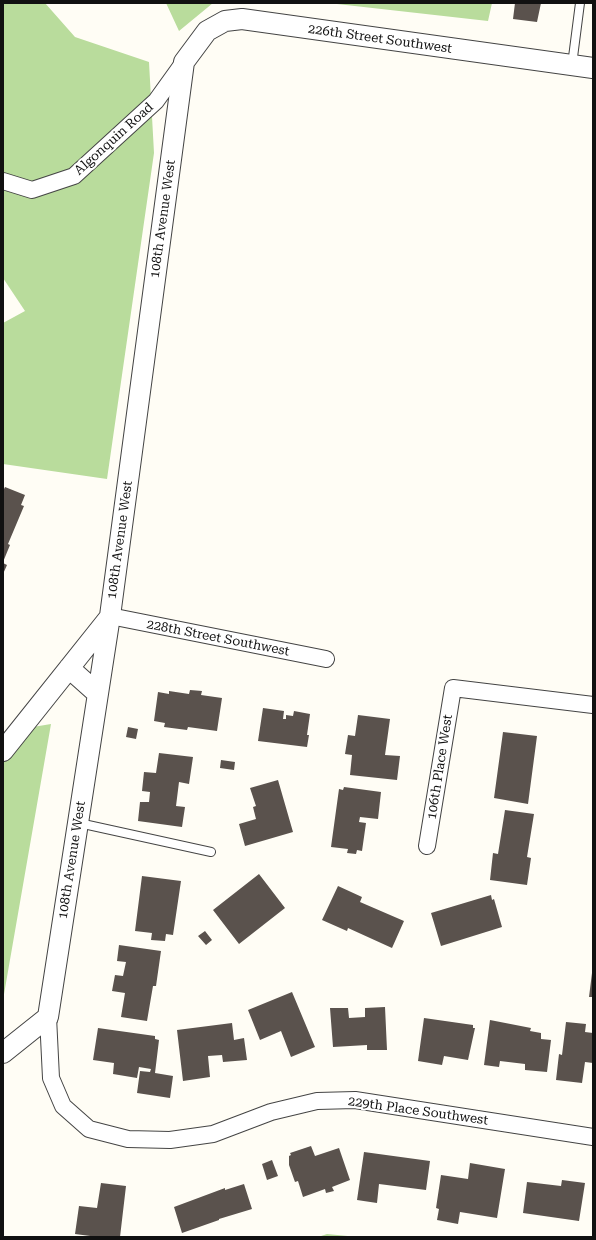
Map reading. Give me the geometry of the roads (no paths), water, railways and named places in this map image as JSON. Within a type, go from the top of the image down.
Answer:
[{"type":"street","name":"226th Street Southwest","points":[[184,62],[207,31],[225,21],[242,19],[593,68]]},
{"type":"street","name":"Algonquin Road","points":[[3,181],[32,190],[74,176],[156,101],[184,62]]},
{"type":"street","name":"108th Avenue West","points":[[48,1017],[110,616],[184,62]]},
{"type":"street","name":"228th Street Southwest","points":[[110,616],[326,659]]},
{"type":"street","points":[[3,751],[110,616]]},
{"type":"street","points":[[69,668],[97,693]]},
{"type":"street","name":"106th Place West","points":[[428,846],[453,688],[593,705]]},
{"type":"street","points":[[3,1053],[48,1017]]},
{"type":"street","name":"229th Place Southwest","points":[[48,1017],[51,1078],[63,1106],[89,1129],[128,1139],[170,1140],[213,1134],[271,1112],[302,1104],[317,1101],[355,1100],[593,1137]]},
{"type":"lane","points":[[572,65],[580,3]]},
{"type":"lane","points":[[78,823],[211,852]]}]
